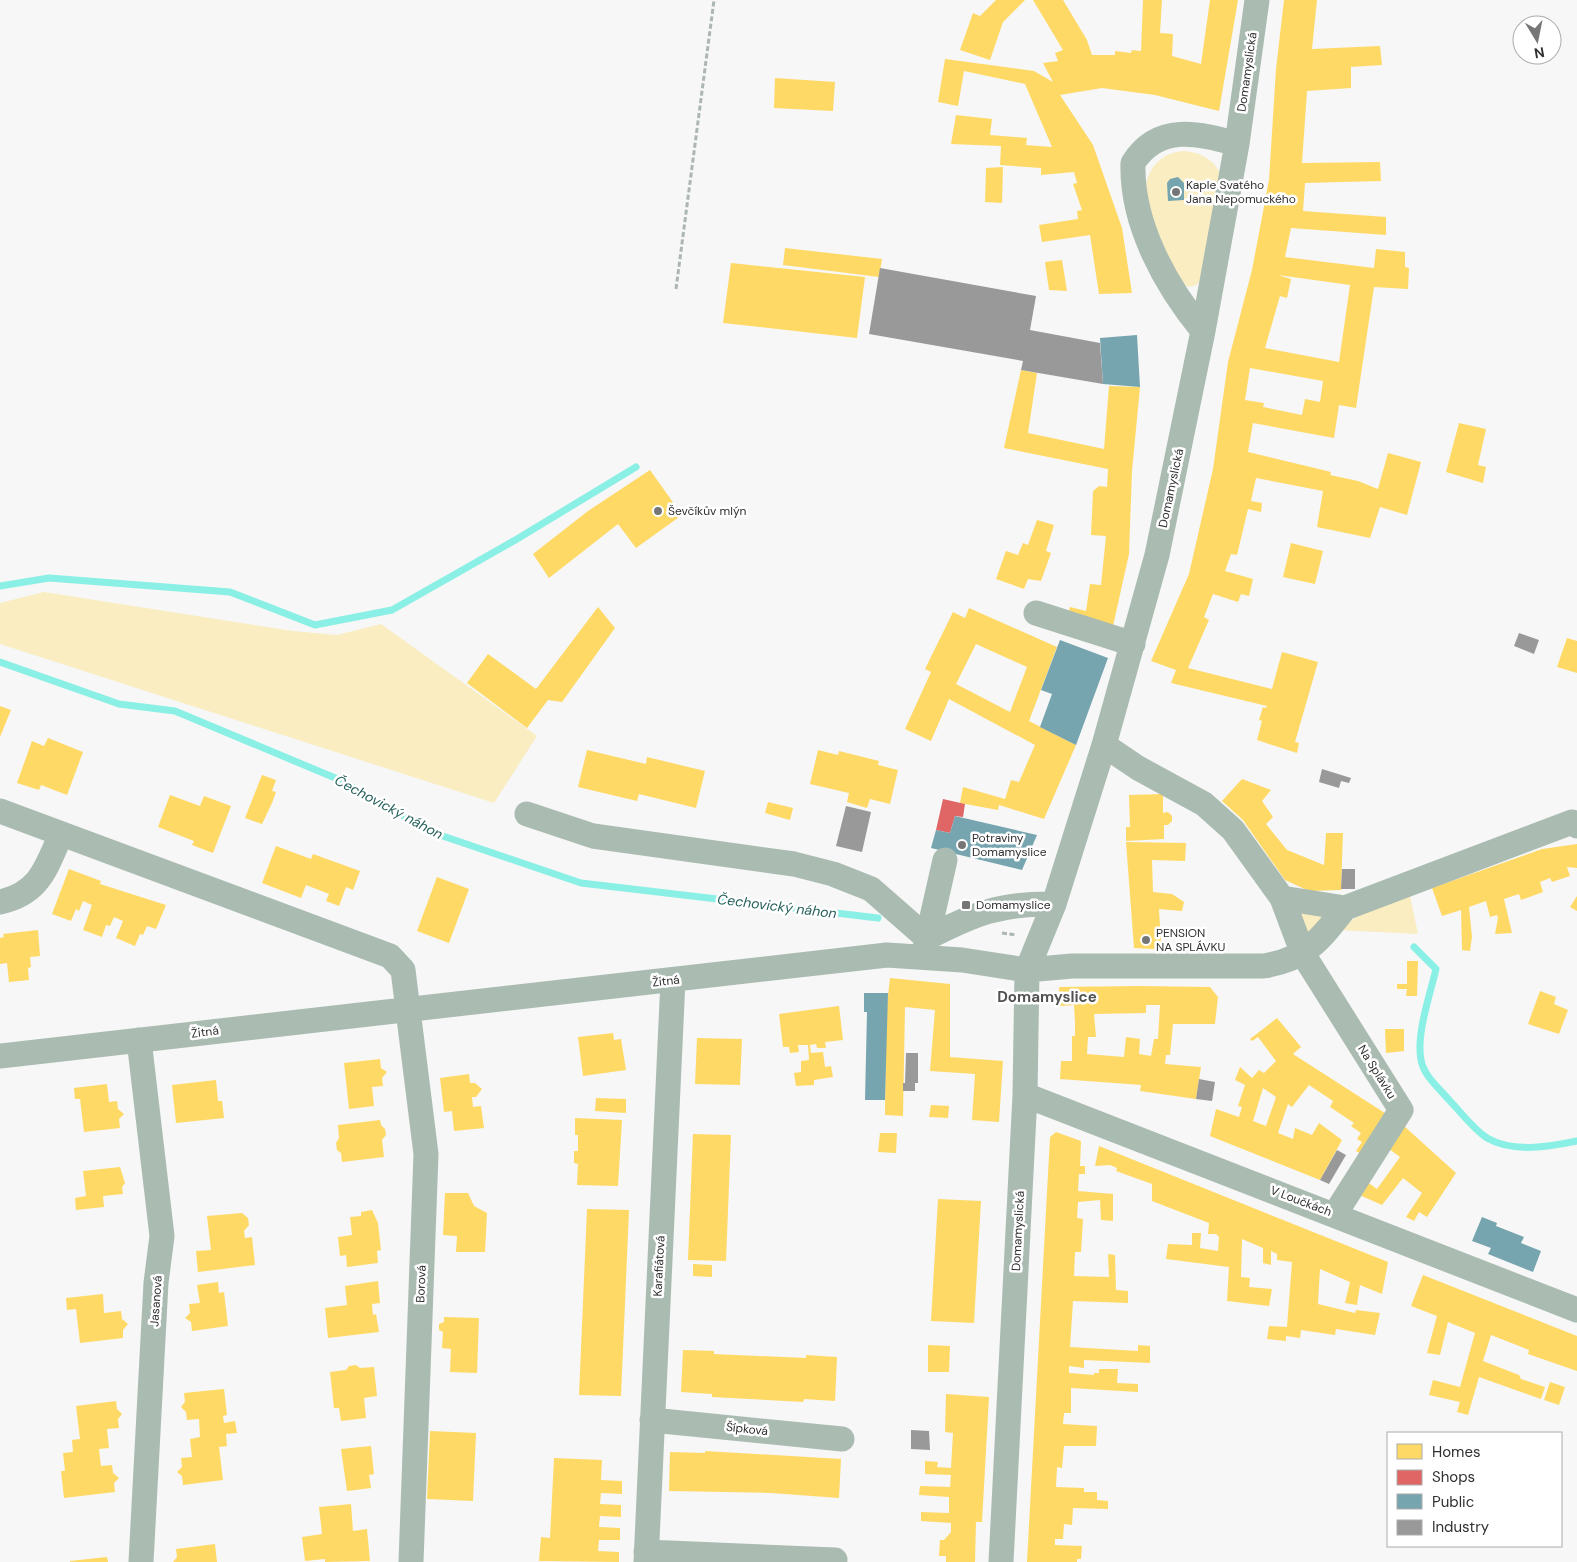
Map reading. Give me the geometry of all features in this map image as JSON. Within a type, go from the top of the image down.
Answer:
[{"type":"street","name":"Domamyslická","points":[[1002,1562],[1025,1095],[1027,970],[1054,904],[1104,745],[1157,555],[1203,331],[1237,144],[1257,0]]},
{"type":"street","points":[[1203,331],[1174,291],[1154,250],[1135,192],[1134,163],[1148,145],[1171,134],[1195,134],[1237,144]]},
{"type":"street","points":[[1036,613],[1133,644]]},
{"type":"street","name":"Na Splávku","points":[[1104,745],[1138,768],[1208,808],[1233,830],[1282,898],[1303,954],[1401,1110],[1336,1214]]},
{"type":"street","points":[[0,811],[390,956],[403,970],[409,1008]]},
{"type":"street","points":[[527,814],[593,836],[794,864],[833,874],[870,889],[925,948]]},
{"type":"street","points":[[1027,970],[1072,966],[1263,966],[1284,963],[1303,954],[1345,908],[1575,820]]},
{"type":"street","points":[[0,902],[16,899],[36,884],[61,834]]},
{"type":"street","points":[[925,948],[945,860]]},
{"type":"street","points":[[1282,898],[1345,908]]},
{"type":"street","name":"Žitná","points":[[0,1056],[887,955],[925,948],[967,918],[1006,906],[1054,904]]},
{"type":"street","name":"Žitná","points":[[925,948],[962,960],[1027,970]]},
{"type":"street","name":"Karafiátová","points":[[673,980],[646,1557],[835,1560]]},
{"type":"street","name":"Borová","points":[[409,1008],[426,1154],[411,1562]]},
{"type":"street","name":"Jasanová","points":[[139,1040],[162,1236],[156,1283],[141,1562]]},
{"type":"street","name":"V Loučkách","points":[[1025,1095],[1336,1214],[1577,1310]]},
{"type":"street","name":"Šípková","points":[[652,1420],[842,1439]]},
{"type":"path","points":[[676,289],[714,0]]},
{"type":"shaded area","points":[[1183,151],[1206,157],[1218,169],[1221,175],[1199,283],[1194,286],[1187,286],[1180,282],[1173,272],[1150,216],[1146,197],[1146,187],[1151,170],[1164,157]]},
{"type":"shaded area","points":[[44,592],[293,631],[337,635],[381,624],[537,736],[494,803],[0,644],[0,603]]},
{"type":"shaded area","points":[[1410,896],[1418,934],[1337,930],[1372,910]]},
{"type":"shaded area","points":[[1296,911],[1325,912],[1310,940]]},
{"type":"building: Homes","points":[[996,0],[1025,0],[1003,22],[990,60],[960,50],[973,13],[980,16]]},
{"type":"building: Homes","points":[[1033,0],[1063,0],[1087,40],[1092,55],[1115,55],[1115,51],[1131,53],[1132,50],[1141,51],[1143,0],[1162,0],[1160,33],[1173,34],[1172,56],[1201,64],[1210,0],[1238,0],[1219,111],[1155,95],[1102,88],[1060,95],[1093,145],[1122,228],[1132,293],[1099,294],[1090,235],[1042,242],[1039,225],[1078,219],[1077,211],[1082,210],[1073,184],[1077,183],[1074,172],[1041,175],[1041,168],[1000,165],[1001,146],[951,144],[956,115],[992,119],[990,135],[1027,138],[1026,145],[1052,147],[1025,84],[964,71],[958,106],[938,102],[945,59],[1034,71],[1053,82],[1043,63],[1058,61],[1055,53],[1063,50]]},
{"type":"building: Homes","points":[[1284,0],[1317,0],[1312,49],[1380,46],[1382,65],[1351,67],[1351,88],[1307,91],[1302,163],[1380,162],[1381,181],[1305,183],[1303,211],[1386,217],[1386,235],[1291,228],[1285,257],[1374,268],[1376,249],[1405,252],[1405,267],[1409,268],[1408,289],[1374,287],[1356,408],[1339,405],[1334,438],[1253,423],[1248,452],[1331,472],[1330,475],[1358,481],[1378,489],[1388,453],[1421,462],[1407,515],[1380,507],[1370,538],[1317,527],[1323,491],[1256,478],[1251,501],[1262,503],[1261,512],[1248,509],[1237,555],[1231,554],[1225,571],[1253,579],[1249,596],[1241,594],[1238,602],[1213,594],[1204,617],[1209,620],[1188,668],[1272,689],[1282,652],[1318,662],[1295,742],[1299,743],[1297,753],[1257,740],[1262,721],[1259,720],[1263,707],[1266,708],[1267,706],[1171,683],[1176,670],[1151,661],[1189,574],[1213,469],[1228,362],[1252,270],[1269,180],[1276,69]],"holes":[[[1278,275],[1350,285],[1339,362],[1265,348],[1280,296],[1287,298],[1291,279]],[[1250,368],[1323,381],[1320,402],[1305,399],[1302,415],[1263,407],[1264,403],[1245,400]]]},
{"type":"building: Homes","points":[[775,78],[835,82],[833,111],[774,108]]},
{"type":"building: Homes","points":[[1003,167],[1002,203],[985,202],[986,168]]},
{"type":"building: Homes","points":[[785,248],[882,259],[879,277],[783,265]]},
{"type":"building: Homes","points":[[1062,260],[1067,291],[1049,290],[1045,262]]},
{"type":"building: Homes","points":[[731,263],[865,277],[857,338],[723,323]]},
{"type":"building: Homes","points":[[1021,370],[1037,373],[1028,433],[1104,449],[1109,386],[1140,387],[1132,471],[1129,554],[1113,626],[1068,613],[1070,607],[1086,611],[1090,584],[1101,585],[1106,536],[1091,535],[1093,491],[1099,486],[1107,487],[1108,469],[1004,448]]},
{"type":"building: Homes","points":[[1459,423],[1486,429],[1478,465],[1486,467],[1483,483],[1446,472]]},
{"type":"building: Homes","points":[[650,470],[682,515],[636,548],[618,524],[549,578],[533,554],[588,511]]},
{"type":"building: Homes","points":[[1037,520],[1054,525],[1046,551],[1051,553],[1041,581],[1028,579],[1024,589],[996,579],[1006,551],[1018,555],[1023,543],[1028,545]]},
{"type":"building: Homes","points":[[1291,543],[1323,551],[1315,584],[1283,577]]},
{"type":"building: Homes","points":[[598,607],[615,628],[562,702],[548,700],[527,728],[467,683],[488,654],[536,689]]},
{"type":"building: Homes","points":[[969,608],[1057,647],[1029,721],[1076,745],[1044,819],[999,805],[998,810],[960,803],[963,787],[1005,799],[1011,780],[1019,782],[1035,745],[949,699],[931,741],[905,729],[931,672],[925,669],[953,612],[965,618]],"holes":[[[976,644],[1027,667],[1010,712],[956,684]]]},
{"type":"building: Homes","points":[[1567,638],[1577,641],[1577,673],[1557,667]]},
{"type":"building: Homes","points":[[0,706],[11,710],[0,737]]},
{"type":"building: Homes","points":[[48,738],[83,752],[67,795],[41,785],[39,790],[17,783],[32,741],[44,746]]},
{"type":"building: Homes","points":[[587,750],[646,764],[647,757],[705,771],[696,808],[639,794],[637,801],[578,787]]},
{"type":"building: Homes","points":[[818,750],[838,755],[839,751],[879,761],[878,765],[898,770],[890,804],[870,799],[867,808],[847,802],[849,793],[810,784]]},
{"type":"building: Homes","points":[[262,775],[276,780],[272,791],[276,792],[262,824],[245,818]]},
{"type":"building: Homes","points":[[1242,779],[1271,790],[1262,801],[1273,817],[1266,824],[1287,850],[1324,865],[1326,833],[1343,833],[1341,890],[1309,891],[1285,880],[1243,820],[1222,801]]},
{"type":"building: Homes","points":[[1163,794],[1163,813],[1168,812],[1172,816],[1172,821],[1168,825],[1164,825],[1164,839],[1126,841],[1126,827],[1130,827],[1129,795]]},
{"type":"building: Homes","points":[[170,795],[200,806],[204,796],[231,806],[213,853],[192,845],[194,841],[158,827]]},
{"type":"building: Homes","points":[[768,802],[793,808],[790,820],[765,813]]},
{"type":"building: Homes","points":[[1126,842],[1186,843],[1185,861],[1152,860],[1153,892],[1172,894],[1184,902],[1182,911],[1159,909],[1161,943],[1169,943],[1170,950],[1134,948]]},
{"type":"building: Homes","points":[[1577,844],[1577,868],[1567,867],[1570,876],[1552,882],[1550,878],[1540,882],[1543,892],[1521,900],[1519,894],[1504,899],[1512,933],[1495,934],[1498,918],[1497,915],[1490,917],[1486,901],[1469,907],[1472,937],[1470,951],[1462,950],[1461,910],[1442,916],[1432,888],[1542,849]]},
{"type":"building: Homes","points":[[276,846],[311,859],[313,854],[360,871],[353,890],[346,887],[339,906],[326,901],[329,894],[306,885],[301,898],[262,883]]},
{"type":"building: Homes","points":[[69,869],[101,881],[100,884],[166,905],[156,929],[147,926],[143,935],[140,934],[135,946],[116,938],[123,921],[114,917],[110,926],[106,925],[102,937],[83,930],[92,905],[83,901],[79,911],[76,909],[71,921],[52,914]]},
{"type":"building: Homes","points":[[437,877],[469,889],[449,943],[417,931]]},
{"type":"building: Homes","points":[[1577,896],[1577,911],[1570,907]]},
{"type":"building: Homes","points":[[38,930],[40,956],[30,957],[31,967],[28,968],[29,980],[9,982],[7,963],[0,964],[0,938],[4,937],[3,934]]},
{"type":"building: Homes","points":[[1407,961],[1418,961],[1417,996],[1406,996],[1407,989],[1397,989],[1397,984],[1407,984]]},
{"type":"building: Homes","points":[[890,978],[950,984],[950,1057],[1003,1061],[999,1122],[972,1120],[975,1074],[930,1071],[935,1010],[905,1007],[903,1116],[885,1115],[886,1012]]},
{"type":"building: Homes","points":[[1059,987],[1210,987],[1218,997],[1215,1024],[1173,1024],[1170,1055],[1166,1055],[1165,1064],[1201,1067],[1196,1099],[1140,1091],[1141,1085],[1060,1079],[1061,1061],[1072,1061],[1072,1036],[1075,1036],[1075,1023],[1074,1005],[1060,1006]],"holes":[[[1146,1005],[1160,1005],[1158,1039],[1154,1039],[1151,1056],[1139,1054],[1140,1039],[1126,1037],[1124,1057],[1087,1054],[1088,1037],[1096,1037],[1094,1014],[1146,1013]]]},
{"type":"building: Homes","points":[[1540,991],[1556,997],[1554,1004],[1568,1010],[1559,1034],[1528,1024]]},
{"type":"building: Homes","points":[[839,1006],[843,1040],[825,1042],[826,1048],[817,1048],[816,1044],[810,1045],[811,1053],[823,1052],[825,1067],[831,1066],[833,1077],[814,1080],[814,1085],[796,1086],[794,1073],[801,1072],[801,1061],[809,1060],[808,1045],[798,1045],[799,1052],[790,1053],[789,1047],[783,1047],[779,1014]]},
{"type":"building: Homes","points":[[1277,1018],[1301,1047],[1293,1054],[1391,1117],[1365,1156],[1356,1151],[1362,1142],[1357,1139],[1361,1133],[1351,1126],[1354,1123],[1330,1107],[1333,1101],[1309,1085],[1292,1107],[1288,1104],[1278,1133],[1293,1139],[1295,1128],[1312,1135],[1319,1123],[1342,1140],[1320,1180],[1210,1136],[1216,1109],[1239,1117],[1242,1107],[1238,1106],[1245,1085],[1235,1080],[1240,1067],[1252,1078],[1259,1070],[1264,1073],[1276,1061],[1258,1037],[1252,1041],[1250,1039]],"holes":[[[1263,1088],[1276,1097],[1266,1126],[1253,1121]]]},
{"type":"building: Homes","points":[[1385,1029],[1404,1029],[1404,1051],[1386,1053]]},
{"type":"building: Homes","points":[[613,1033],[614,1040],[621,1039],[626,1070],[583,1076],[578,1037]]},
{"type":"building: Homes","points":[[697,1038],[742,1039],[740,1085],[695,1084]]},
{"type":"building: Homes","points":[[380,1059],[381,1068],[387,1072],[382,1078],[383,1086],[372,1087],[374,1106],[349,1109],[344,1063]]},
{"type":"building: Homes","points":[[469,1074],[470,1083],[475,1083],[482,1089],[476,1097],[472,1097],[473,1107],[481,1106],[484,1128],[454,1131],[452,1111],[444,1112],[440,1078]]},
{"type":"building: Homes","points":[[216,1080],[218,1101],[222,1101],[224,1118],[176,1123],[172,1085]]},
{"type":"building: Homes","points":[[107,1084],[109,1102],[117,1101],[118,1109],[124,1114],[119,1119],[120,1128],[84,1132],[80,1099],[75,1099],[74,1088]]},
{"type":"building: Homes","points":[[596,1098],[626,1099],[626,1113],[595,1111]]},
{"type":"building: Homes","points":[[931,1105],[949,1106],[948,1118],[929,1117]]},
{"type":"building: Homes","points":[[575,1118],[622,1120],[618,1186],[577,1185],[578,1164],[574,1163],[574,1151],[578,1151],[578,1135],[575,1135]]},
{"type":"building: Homes","points":[[380,1120],[386,1135],[382,1140],[384,1157],[342,1162],[341,1153],[337,1150],[336,1143],[339,1138],[338,1125]]},
{"type":"building: Homes","points":[[1404,1126],[1456,1173],[1427,1217],[1419,1212],[1414,1221],[1406,1217],[1422,1193],[1403,1178],[1382,1205],[1357,1194],[1366,1181],[1377,1189],[1400,1157],[1389,1149]]},
{"type":"building: Homes","points":[[1056,1132],[1081,1141],[1080,1166],[1085,1166],[1085,1174],[1079,1174],[1078,1191],[1113,1194],[1113,1221],[1101,1220],[1100,1200],[1078,1202],[1077,1218],[1083,1219],[1081,1252],[1075,1252],[1074,1276],[1109,1277],[1108,1254],[1115,1255],[1116,1290],[1128,1291],[1128,1303],[1073,1301],[1070,1347],[1138,1351],[1138,1345],[1150,1346],[1150,1363],[1084,1360],[1084,1368],[1069,1366],[1069,1373],[1094,1375],[1094,1373],[1099,1373],[1099,1369],[1118,1369],[1117,1383],[1138,1384],[1138,1392],[1071,1388],[1071,1413],[1064,1413],[1063,1424],[1097,1426],[1096,1446],[1064,1446],[1062,1468],[1057,1467],[1056,1487],[1084,1488],[1084,1492],[1097,1492],[1097,1500],[1108,1501],[1108,1509],[1073,1508],[1072,1525],[1064,1524],[1063,1539],[1055,1539],[1055,1545],[1082,1546],[1081,1559],[1077,1559],[1077,1562],[1027,1562],[1050,1137]]},
{"type":"building: Homes","points":[[880,1133],[897,1133],[896,1153],[878,1152]]},
{"type":"building: Homes","points":[[693,1134],[731,1135],[726,1261],[688,1260]]},
{"type":"building: Homes","points":[[1099,1146],[1388,1262],[1382,1294],[1360,1285],[1357,1305],[1345,1303],[1350,1282],[1320,1269],[1318,1304],[1355,1313],[1356,1310],[1380,1313],[1375,1335],[1336,1329],[1335,1335],[1301,1330],[1300,1338],[1286,1336],[1286,1341],[1267,1339],[1269,1326],[1287,1327],[1292,1262],[1277,1260],[1277,1254],[1271,1251],[1271,1265],[1263,1263],[1263,1248],[1242,1239],[1241,1277],[1250,1278],[1249,1287],[1272,1289],[1269,1306],[1227,1301],[1229,1267],[1166,1259],[1168,1244],[1192,1245],[1192,1233],[1201,1233],[1200,1248],[1218,1251],[1219,1237],[1216,1234],[1208,1234],[1209,1223],[1152,1201],[1152,1184],[1116,1171],[1117,1168],[1110,1165],[1095,1166]]},
{"type":"building: Homes","points":[[120,1167],[125,1183],[122,1187],[123,1194],[103,1196],[104,1207],[76,1210],[75,1198],[86,1196],[83,1171]]},
{"type":"building: Homes","points":[[445,1193],[468,1193],[474,1206],[487,1213],[485,1252],[456,1252],[457,1236],[443,1235]]},
{"type":"building: Homes","points":[[938,1199],[981,1201],[974,1323],[931,1321]]},
{"type":"building: Homes","points":[[587,1209],[629,1210],[621,1396],[579,1395]]},
{"type":"building: Homes","points":[[372,1210],[378,1223],[381,1250],[377,1251],[378,1263],[347,1267],[346,1255],[340,1256],[338,1237],[352,1235],[350,1217],[361,1216],[361,1212]]},
{"type":"building: Homes","points":[[242,1213],[248,1218],[249,1225],[244,1231],[245,1238],[252,1237],[255,1265],[198,1272],[196,1251],[211,1250],[207,1216]]},
{"type":"building: Homes","points":[[693,1264],[712,1265],[712,1277],[693,1276]]},
{"type":"building: Homes","points":[[1423,1275],[1577,1336],[1577,1371],[1528,1354],[1529,1350],[1491,1335],[1483,1361],[1519,1375],[1521,1379],[1545,1387],[1541,1399],[1479,1377],[1468,1415],[1457,1412],[1460,1402],[1429,1395],[1433,1380],[1460,1387],[1475,1333],[1448,1322],[1440,1355],[1427,1353],[1437,1316],[1411,1306]]},
{"type":"building: Homes","points":[[378,1281],[380,1303],[372,1304],[373,1315],[376,1314],[379,1332],[328,1338],[325,1308],[347,1305],[345,1286]]},
{"type":"building: Homes","points":[[218,1282],[219,1293],[224,1292],[228,1326],[192,1331],[191,1322],[185,1318],[190,1313],[189,1304],[200,1303],[197,1285]]},
{"type":"building: Homes","points":[[103,1294],[104,1313],[121,1311],[122,1319],[128,1324],[123,1330],[123,1338],[80,1343],[76,1309],[67,1310],[66,1298]]},
{"type":"building: Homes","points":[[444,1317],[479,1318],[477,1373],[450,1372],[451,1349],[442,1348],[443,1332],[439,1330],[439,1324],[444,1322]]},
{"type":"building: Homes","points":[[928,1345],[950,1346],[949,1372],[928,1372]]},
{"type":"building: Homes","points":[[683,1350],[714,1351],[714,1354],[806,1358],[806,1355],[837,1357],[835,1401],[804,1399],[803,1402],[712,1397],[712,1394],[681,1392]]},
{"type":"building: Homes","points":[[356,1365],[360,1368],[374,1367],[377,1396],[364,1398],[366,1418],[341,1421],[339,1408],[334,1408],[330,1372],[346,1370],[349,1366]]},
{"type":"building: Homes","points":[[1550,1382],[1565,1387],[1559,1405],[1544,1400]]},
{"type":"building: Homes","points":[[224,1389],[227,1415],[223,1416],[224,1423],[235,1421],[237,1433],[226,1434],[227,1446],[219,1447],[223,1480],[183,1485],[182,1476],[177,1472],[182,1467],[181,1458],[192,1457],[190,1439],[200,1437],[199,1419],[187,1420],[186,1412],[181,1407],[185,1402],[184,1393]]},
{"type":"building: Homes","points":[[946,1394],[989,1397],[982,1522],[976,1522],[975,1562],[946,1562],[946,1556],[939,1556],[940,1540],[944,1540],[951,1532],[951,1523],[921,1521],[921,1512],[949,1513],[949,1497],[919,1495],[920,1486],[950,1487],[951,1475],[925,1474],[925,1461],[938,1462],[937,1467],[951,1468],[953,1433],[945,1432]]},
{"type":"building: Homes","points":[[116,1401],[117,1409],[122,1414],[118,1419],[119,1428],[107,1429],[109,1448],[99,1449],[101,1466],[112,1465],[113,1473],[119,1478],[114,1483],[115,1492],[64,1498],[61,1471],[65,1471],[63,1453],[73,1452],[72,1440],[80,1439],[76,1406]]},
{"type":"building: Homes","points":[[430,1431],[476,1433],[473,1501],[427,1499]]},
{"type":"building: Homes","points":[[371,1446],[374,1474],[369,1475],[371,1488],[347,1491],[341,1449]]},
{"type":"building: Homes","points":[[705,1451],[841,1459],[839,1498],[771,1493],[669,1491],[670,1452],[705,1453]]},
{"type":"building: Homes","points":[[554,1458],[602,1460],[601,1480],[622,1481],[622,1494],[601,1493],[600,1504],[621,1505],[621,1517],[600,1516],[599,1527],[620,1528],[620,1540],[599,1540],[598,1551],[619,1552],[619,1562],[539,1561],[541,1537],[550,1538]]},
{"type":"building: Homes","points":[[351,1504],[353,1531],[367,1529],[370,1561],[325,1562],[325,1559],[305,1561],[302,1537],[322,1534],[319,1507]]},
{"type":"building: Homes","points":[[215,1544],[217,1562],[173,1562],[177,1557],[176,1549]]},
{"type":"building: Homes","points":[[107,1557],[108,1562],[70,1562],[70,1561]]},
{"type":"building: Shops","points":[[943,799],[965,804],[963,817],[955,816],[950,833],[936,830]]},
{"type":"building: Public","name":"Kaple Svatého Jana Nepomuckého","points":[[1178,177],[1184,183],[1184,200],[1168,201],[1167,183],[1170,179]]},
{"type":"building: Public","points":[[1137,335],[1140,387],[1103,384],[1100,338]]},
{"type":"building: Public","points":[[1060,640],[1108,658],[1076,745],[1040,727],[1052,694],[1041,690]]},
{"type":"building: Public","points":[[955,816],[1037,835],[1022,870],[931,848],[936,830],[950,833]]},
{"type":"building: Public","points":[[864,993],[888,993],[885,1100],[865,1100],[867,1012],[864,1012]]},
{"type":"building: Public","points":[[1482,1217],[1497,1223],[1496,1226],[1524,1237],[1521,1243],[1541,1251],[1533,1272],[1488,1254],[1491,1248],[1472,1241]]},
{"type":"building: Industry","points":[[880,268],[1036,296],[1030,330],[1100,343],[1103,384],[1021,370],[1023,361],[869,334]]},
{"type":"building: Industry","points":[[1519,633],[1539,640],[1534,654],[1514,646]]},
{"type":"building: Industry","points":[[1322,769],[1351,778],[1349,783],[1341,781],[1339,788],[1319,782]]},
{"type":"building: Industry","points":[[846,806],[871,812],[862,852],[836,846]]},
{"type":"building: Industry","points":[[1342,869],[1355,869],[1355,889],[1341,889]]},
{"type":"building: Industry","points":[[906,1053],[918,1053],[918,1083],[915,1083],[915,1091],[903,1091]]},
{"type":"building: Industry","points":[[1199,1079],[1215,1082],[1212,1101],[1196,1099]]},
{"type":"building: Industry","points":[[1337,1150],[1346,1155],[1329,1184],[1320,1180]]},
{"type":"building: Industry","points":[[911,1430],[929,1431],[930,1450],[911,1449]]},
{"type":"waterway","points":[[0,586],[49,578],[230,592],[315,625],[392,610],[517,539],[636,467]]},
{"type":"waterway","name":"Čechovický náhon","points":[[0,662],[119,704],[175,711],[340,780],[434,833],[581,883],[878,918]]},
{"type":"waterway","name":"Čechovický náhon","points":[[1414,947],[1436,969],[1424,1014],[1420,1038],[1421,1060],[1425,1071],[1432,1081],[1476,1130],[1497,1143],[1508,1146],[1531,1147],[1577,1141]]},
{"type":"place","name":"Kaple Svatého Jana Nepomuckého","points":[[1176,192]]},
{"type":"place","name":"Ševčíkův mlýn","points":[[658,511]]},
{"type":"place","name":"Potraviny Domamyslice","points":[[962,845]]},
{"type":"place","name":"Domamyslice","points":[[966,905]]},
{"type":"place","name":"PENSION NA SPLÁVKU","points":[[1146,940]]},
{"type":"district","name":"Domamyslice","points":[[1047,997]]}]
